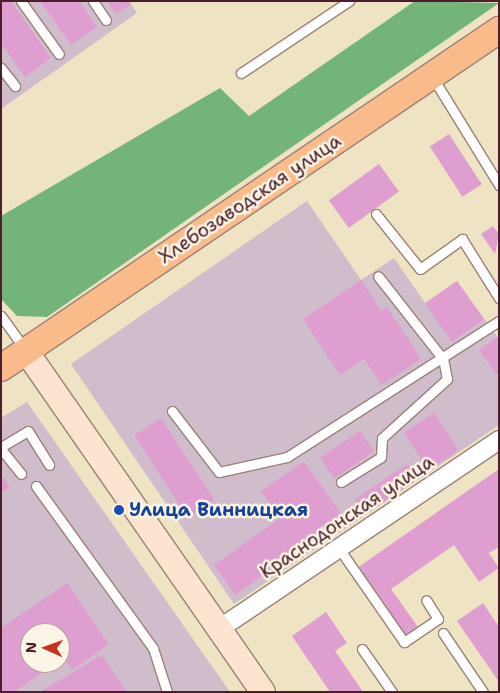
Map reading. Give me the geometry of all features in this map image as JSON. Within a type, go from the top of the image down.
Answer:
[{"type":"main road","name":"Хлебозаводская улица","points":[[1,368],[499,30]]},
{"type":"street","points":[[26,351],[264,692]]},
{"type":"street","name":"Краснодонская улица","points":[[219,629],[499,440]]},
{"type":"lane","points":[[21,1],[60,54]]},
{"type":"lane","points":[[93,1],[106,20]]},
{"type":"lane","points":[[241,73],[349,1]]},
{"type":"lane","points":[[1,68],[14,86]]},
{"type":"lane","points":[[432,76],[499,184]]},
{"type":"lane","points":[[376,214],[420,269],[462,239],[499,298]]},
{"type":"lane","points":[[341,482],[381,457],[382,438],[447,379],[443,358],[378,276]]},
{"type":"lane","points":[[1,316],[26,351]]},
{"type":"lane","points":[[172,411],[219,472],[287,457],[499,321]]},
{"type":"lane","points":[[21,474],[1,448],[28,431],[48,465]]},
{"type":"lane","points":[[36,486],[153,648],[167,692]]},
{"type":"lane","points":[[338,547],[404,642],[438,619],[426,600]]},
{"type":"lane","points":[[443,633],[483,692]]},
{"type":"lane","points":[[362,649],[392,692]]},
{"type":"shaded area","points":[[1,1],[129,1],[137,13],[1,109]]},
{"type":"shaded area","points":[[307,201],[361,280],[394,258],[425,303],[457,281],[499,339],[499,425],[234,604],[71,364]]},
{"type":"shaded area","points":[[27,402],[230,692],[1,692],[1,418]]},
{"type":"green space","points":[[415,1],[499,3],[47,317],[17,316],[1,299],[1,216],[220,88],[249,116]]},
{"type":"building","points":[[1,1],[11,1],[51,58],[25,77],[1,43]]},
{"type":"building","points":[[40,1],[79,1],[97,27],[71,45]]},
{"type":"building","points":[[107,1],[129,1],[131,4],[116,14]]},
{"type":"building","points":[[449,134],[482,184],[462,197],[430,147]]},
{"type":"building","points":[[379,164],[399,192],[349,228],[329,200]]},
{"type":"building","points":[[493,226],[499,234],[495,254],[481,234]]},
{"type":"building","points":[[361,280],[381,311],[387,307],[421,359],[382,385],[364,359],[340,375],[303,319]]},
{"type":"building","points":[[457,281],[484,320],[452,342],[425,303]]},
{"type":"building","points":[[498,337],[499,373],[496,374],[479,350]]},
{"type":"building","points":[[434,413],[459,451],[428,470],[404,433]]},
{"type":"building","points":[[161,418],[214,500],[188,518],[134,435]]},
{"type":"building","points":[[360,431],[374,452],[334,479],[320,458]]},
{"type":"building","points":[[304,461],[348,524],[318,546],[313,540],[235,595],[214,565],[280,518],[261,491]]},
{"type":"building","points":[[407,464],[417,479],[365,514],[355,499]]},
{"type":"building","points":[[499,469],[499,547],[489,553],[499,568],[479,582],[454,545],[391,589],[418,627],[405,636],[357,568]]},
{"type":"building","points":[[1,475],[10,487],[1,493]]},
{"type":"building","points":[[67,583],[109,644],[72,670],[70,667],[70,623],[20,623],[20,673],[42,673],[14,692],[1,692],[1,628]]},
{"type":"building","points":[[483,603],[499,627],[499,682],[457,621]]},
{"type":"building","points":[[326,612],[347,643],[335,651],[363,692],[330,692],[292,636]]},
{"type":"building","points":[[102,655],[127,692],[40,692]]},
{"type":"place","name":"Улица Винницкая","points":[[119,510]]}]
